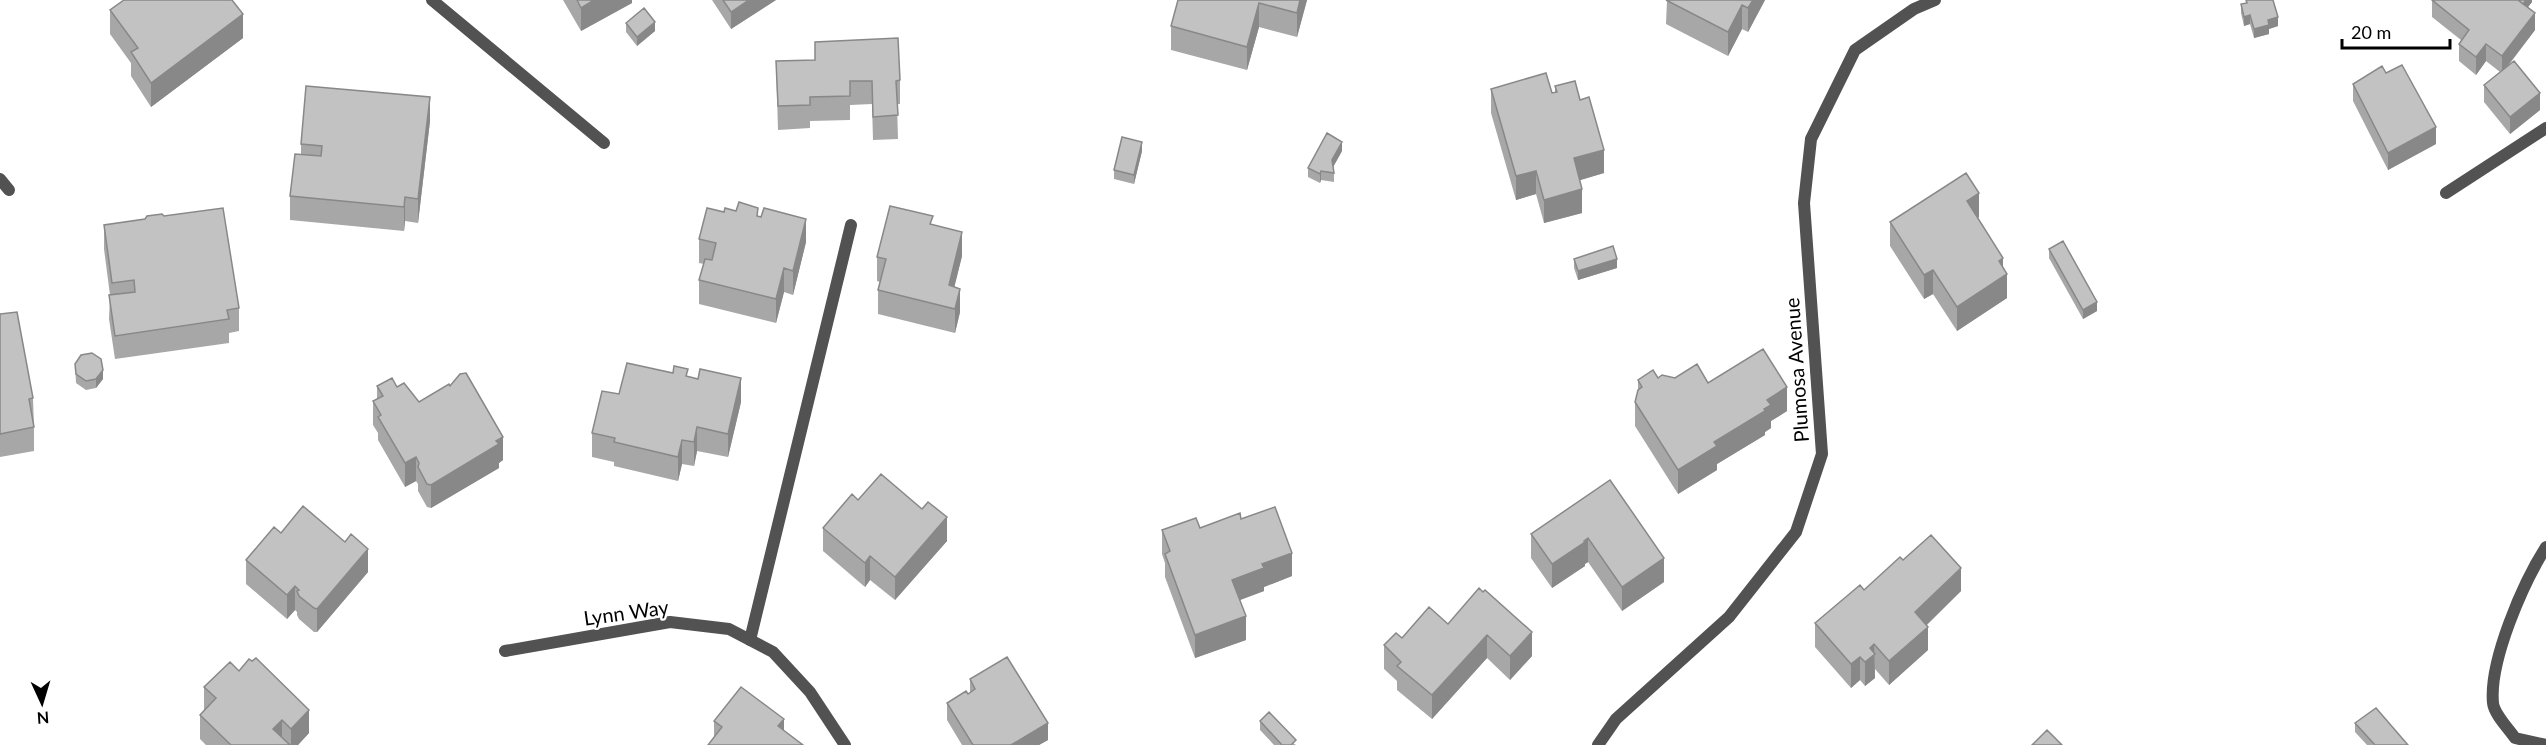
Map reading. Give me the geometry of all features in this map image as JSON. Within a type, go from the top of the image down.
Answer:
[{"type":"street","points":[[432,0],[604,143]]},
{"type":"street","name":"Plumosa Avenue","points":[[1598,745],[1616,719],[1729,617],[1796,532],[1821,454],[1804,203],[1810,139],[1855,50],[1914,9],[1935,0]]},
{"type":"street","points":[[2446,194],[2546,128]]},
{"type":"street","points":[[0,179],[9,190]]},
{"type":"street","points":[[750,640],[851,225]]},
{"type":"street","points":[[2546,547],[2536,562],[2497,654],[2493,705],[2515,738],[2546,745]]},
{"type":"street","name":"Lynn Way","points":[[505,651],[670,622],[729,630],[773,652],[810,692],[845,745]]},
{"type":"building","points":[[124,0],[232,0],[243,14],[151,83],[131,52],[138,48],[110,10]]},
{"type":"building","points":[[577,0],[594,0],[581,8]]},
{"type":"building","points":[[723,0],[749,0],[731,12]]},
{"type":"building","points":[[1178,0],[1300,0],[1297,13],[1259,3],[1247,47],[1171,26]]},
{"type":"building","points":[[1666,0],[1753,0],[1748,8],[1742,5],[1728,32]]},
{"type":"building","points":[[2246,0],[2273,0],[2278,17],[2268,20],[2269,25],[2254,29],[2250,15],[2244,17],[2241,4],[2247,3]]},
{"type":"building","points":[[2432,0],[2518,0],[2535,13],[2502,56],[2486,44],[2476,57],[2459,44],[2469,30]]},
{"type":"building","points":[[644,8],[655,22],[637,37],[626,23]]},
{"type":"building","points":[[898,38],[900,80],[896,81],[898,115],[873,117],[872,81],[850,81],[850,96],[810,97],[810,105],[778,106],[776,61],[815,60],[815,42]]},
{"type":"building","points":[[2514,61],[2540,93],[2510,117],[2484,85]]},
{"type":"building","points":[[2402,65],[2436,127],[2388,153],[2353,84],[2382,66],[2386,73]]},
{"type":"building","points":[[1546,73],[1552,93],[1557,92],[1555,86],[1575,81],[1580,100],[1589,97],[1604,150],[1574,158],[1582,189],[1544,200],[1536,171],[1516,176],[1491,89]]},
{"type":"building","points":[[306,86],[430,97],[418,199],[405,197],[404,207],[290,196],[295,154],[321,156],[322,146],[301,144]]},
{"type":"building","points":[[1327,133],[1342,142],[1332,160],[1334,173],[1321,171],[1320,174],[1308,168]]},
{"type":"building","points":[[1122,137],[1142,142],[1134,175],[1114,170]]},
{"type":"building","points":[[1966,173],[1979,193],[1967,201],[2003,258],[1999,261],[2007,274],[1957,307],[1933,270],[1924,275],[1890,222]]},
{"type":"building","points":[[739,202],[758,208],[757,216],[761,217],[764,208],[806,219],[793,271],[784,268],[776,299],[699,280],[705,259],[712,260],[716,243],[699,239],[707,208],[724,212],[725,208],[736,211]]},
{"type":"building","points":[[890,206],[933,216],[930,224],[962,232],[949,285],[960,289],[955,309],[878,290],[886,259],[877,257]]},
{"type":"building","points":[[223,208],[239,308],[227,310],[229,319],[115,336],[109,295],[135,292],[134,280],[112,283],[104,225],[145,219],[147,216]]},
{"type":"building","points":[[2063,241],[2097,302],[2083,310],[2049,249]]},
{"type":"building","points":[[1613,246],[1617,259],[1578,271],[1574,259]]},
{"type":"building","points":[[17,312],[33,398],[29,399],[34,427],[0,434],[0,314]]},
{"type":"building","points":[[1763,349],[1787,387],[1767,400],[1771,405],[1764,409],[1765,411],[1714,442],[1717,446],[1678,470],[1635,402],[1638,390],[1642,387],[1638,380],[1653,370],[1658,378],[1662,375],[1675,378],[1697,364],[1708,383]]},
{"type":"building","points":[[92,353],[101,359],[103,370],[96,379],[86,381],[76,374],[75,364],[81,355]]},
{"type":"building","points":[[627,363],[673,373],[674,366],[688,369],[686,376],[698,379],[700,369],[741,378],[728,434],[697,427],[694,442],[682,440],[678,457],[614,442],[615,438],[592,433],[602,391],[619,394]]},
{"type":"building","points":[[466,373],[503,437],[496,441],[499,444],[431,485],[427,484],[418,467],[416,457],[405,463],[378,417],[381,415],[373,401],[383,396],[377,386],[392,378],[397,387],[404,383],[419,402],[449,384],[450,386],[460,374]]},
{"type":"building","points":[[881,474],[922,509],[928,502],[947,517],[895,577],[870,556],[865,563],[823,528],[852,494],[858,500]]},
{"type":"building","points":[[1610,480],[1664,558],[1622,587],[1588,538],[1552,564],[1531,534]]},
{"type":"building","points":[[303,506],[345,542],[351,534],[368,549],[317,609],[299,596],[297,591],[299,590],[295,586],[287,595],[246,560],[274,527],[281,533]]},
{"type":"building","points":[[1275,507],[1292,553],[1262,564],[1264,568],[1232,580],[1246,616],[1195,635],[1165,554],[1170,551],[1162,530],[1196,518],[1200,528],[1240,513],[1241,519]]},
{"type":"building","points":[[1931,535],[1961,568],[1915,612],[1928,627],[1889,661],[1874,644],[1870,648],[1875,654],[1865,662],[1860,657],[1851,664],[1815,623],[1860,585],[1864,590],[1900,557],[1903,560]]},
{"type":"building","points":[[1479,588],[1483,592],[1485,590],[1532,632],[1510,656],[1487,635],[1432,695],[1397,666],[1401,662],[1384,645],[1396,633],[1402,638],[1429,607],[1448,624]]},
{"type":"building","points":[[1007,657],[1048,723],[1011,745],[973,745],[947,703],[966,691],[968,694],[975,689],[970,679]]},
{"type":"building","points":[[256,658],[309,710],[291,729],[282,720],[273,729],[290,745],[231,745],[200,715],[216,698],[204,687],[230,662],[239,671],[249,659],[252,661]]},
{"type":"building","points":[[741,687],[784,719],[778,726],[803,745],[708,745],[722,727],[714,721]]},
{"type":"building","points":[[2376,708],[2408,745],[2375,745],[2355,723]]},
{"type":"building","points":[[1269,712],[1296,740],[1291,745],[1282,745],[1260,721]]},
{"type":"building","points":[[2047,730],[2062,745],[2032,745]]}]
